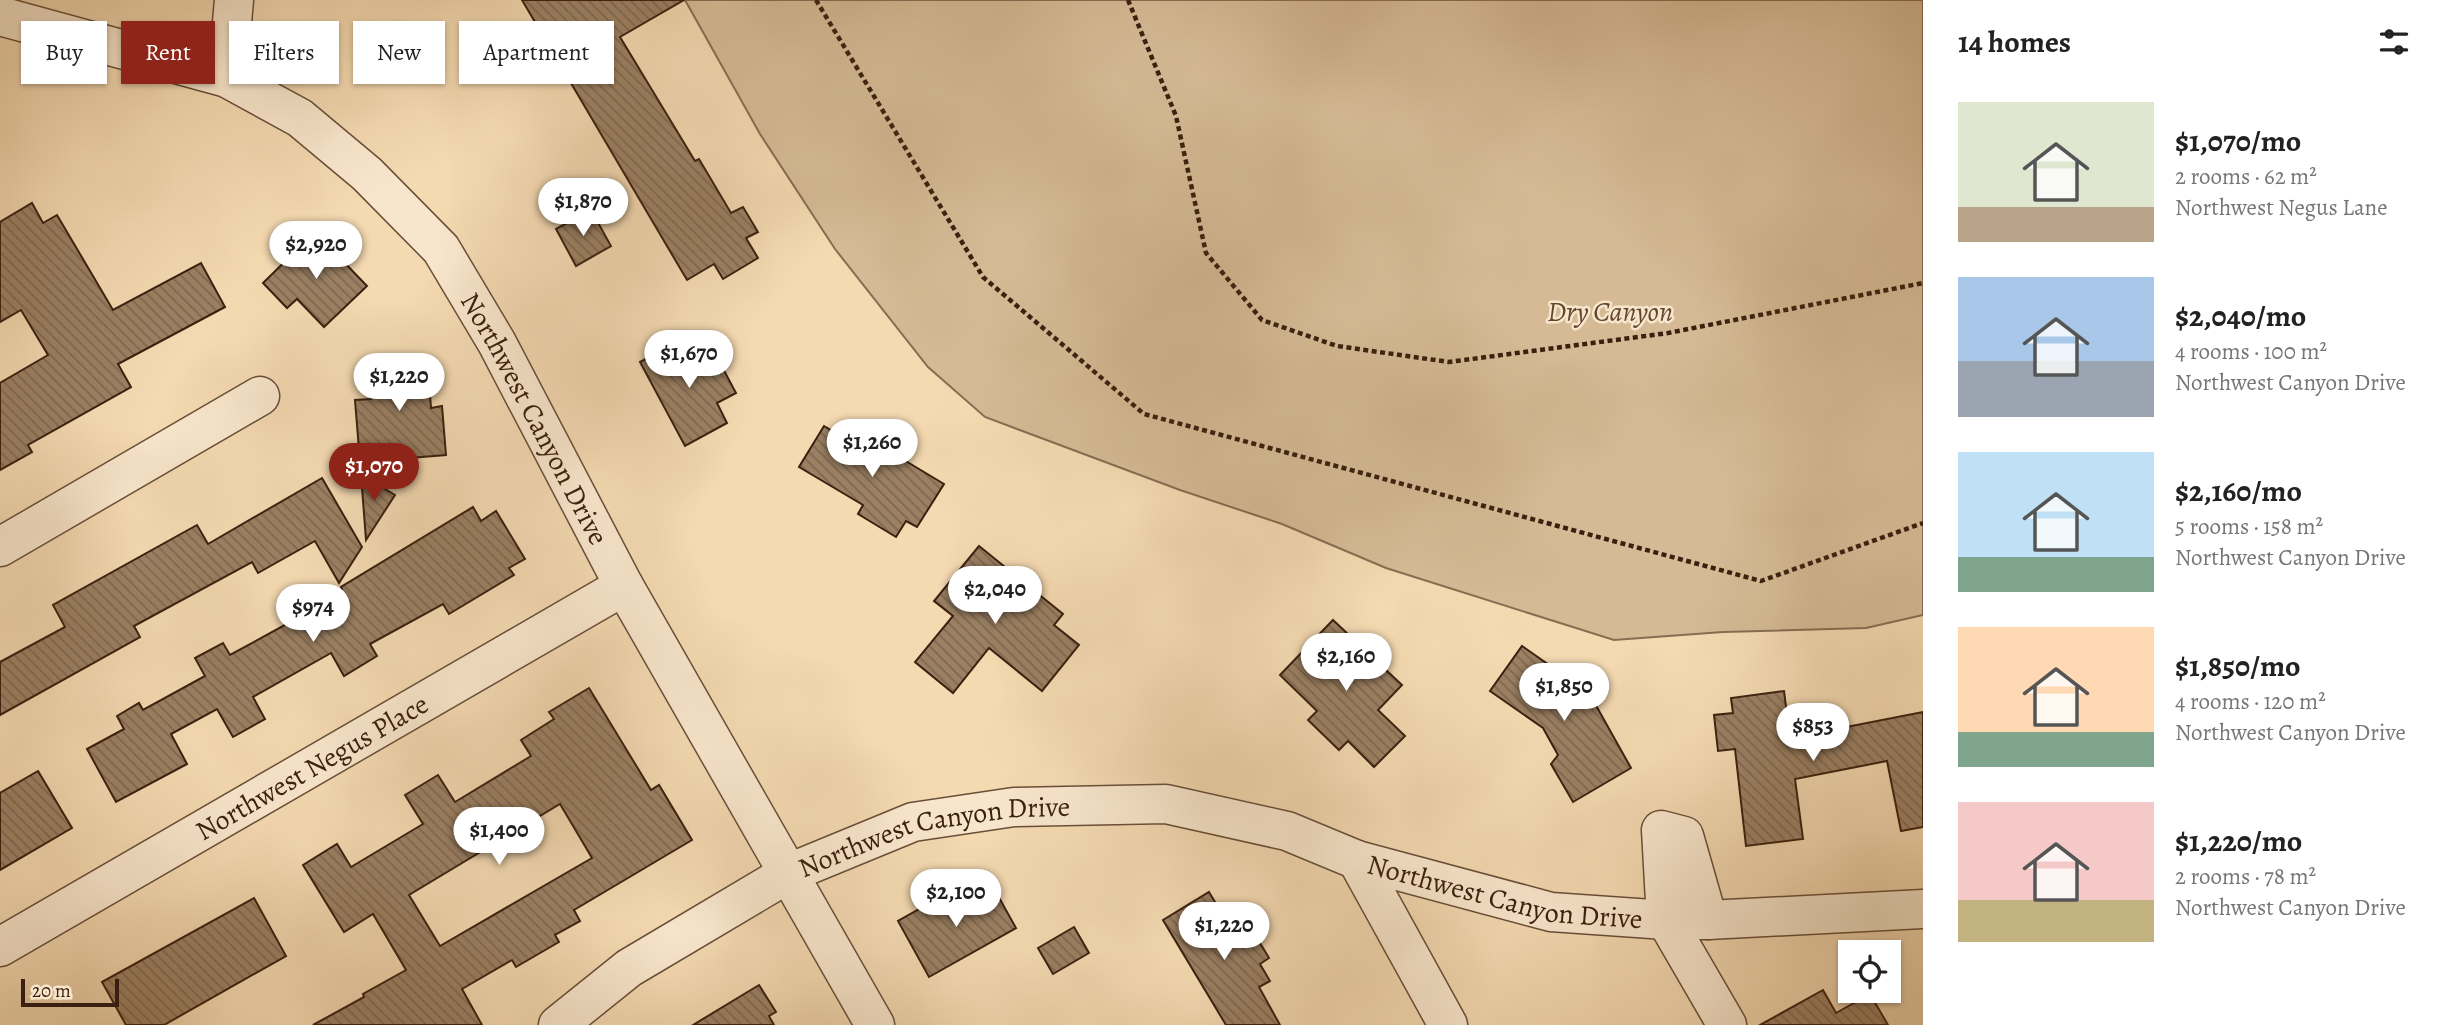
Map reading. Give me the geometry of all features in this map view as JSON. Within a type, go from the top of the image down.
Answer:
[{"type":"street","points":[[227,78],[233,0]]},
{"type":"street","name":"Northwest Canyon Drive","points":[[0,16],[227,78],[300,118],[367,174],[441,249],[497,343],[625,586],[789,873],[913,822],[1014,807],[1166,804],[1287,831],[1356,860],[1551,912],[1666,920],[1708,920],[1923,909]]},
{"type":"street","points":[[0,547],[260,396]]},
{"type":"street","name":"Northwest Negus Place","points":[[0,947],[625,586]]},
{"type":"street","points":[[1708,920],[1684,836],[1661,830],[1666,920],[1727,1025]]},
{"type":"street","points":[[1356,860],[1448,1025]]},
{"type":"street","points":[[558,1025],[629,968],[789,873],[875,1025]]},
{"type":"path","points":[[816,0],[983,276],[1144,414],[1761,581],[1923,523]]},
{"type":"path","points":[[1128,0],[1176,116],[1206,253],[1262,320],[1336,346],[1449,362],[1668,333],[1923,283]]},
{"type":"green space","name":"Dry Canyon","points":[[685,0],[1923,0],[1923,615],[1866,628],[1723,632],[1614,640],[1386,568],[1282,524],[1180,490],[985,417],[928,367],[835,249],[760,134]]},
{"type":"building","points":[[522,0],[684,0],[620,37],[695,161],[699,159],[731,213],[743,207],[758,232],[746,238],[758,258],[723,279],[714,264],[687,280],[572,84],[614,84],[614,21],[534,21]]},
{"type":"building","points":[[32,203],[43,223],[57,215],[113,310],[201,263],[225,307],[118,364],[131,387],[28,445],[32,452],[0,470],[0,383],[48,355],[21,310],[0,322],[0,222]]},
{"type":"building","points":[[591,210],[611,246],[576,266],[556,229]]},
{"type":"building","points":[[315,232],[367,286],[324,327],[297,299],[287,308],[263,283]]},
{"type":"building","points":[[687,337],[705,371],[720,363],[736,393],[717,403],[727,423],[685,446],[640,362]]},
{"type":"building","points":[[427,356],[431,408],[442,406],[446,455],[360,462],[355,400],[371,399],[368,361]]},
{"type":"building","points":[[824,426],[843,437],[849,427],[944,484],[917,527],[906,521],[896,537],[858,514],[863,505],[799,467]]},
{"type":"building","points":[[361,474],[395,495],[366,540]]},
{"type":"building","points":[[322,478],[362,547],[339,583],[315,541],[258,573],[252,562],[134,626],[140,637],[0,715],[0,662],[65,627],[53,605],[197,525],[208,544]]},
{"type":"building","points":[[473,507],[481,521],[496,511],[525,559],[509,568],[514,575],[449,614],[443,604],[370,644],[377,656],[344,676],[331,653],[253,697],[265,719],[233,737],[217,709],[171,734],[187,764],[116,802],[87,749],[124,729],[117,716],[139,703],[143,710],[205,676],[195,658],[223,643],[230,655],[294,620],[293,617]]},
{"type":"building","points":[[979,546],[1063,614],[1054,625],[1079,645],[1042,691],[989,648],[953,693],[915,662],[953,616],[934,601]]},
{"type":"building","points":[[1333,620],[1402,685],[1378,710],[1405,736],[1374,767],[1348,741],[1339,750],[1308,720],[1317,711],[1280,675]]},
{"type":"building","points":[[1522,646],[1589,693],[1631,768],[1573,802],[1551,764],[1558,755],[1543,728],[1490,691]]},
{"type":"building","points":[[589,688],[651,790],[659,785],[692,840],[574,910],[580,921],[555,935],[559,942],[516,967],[512,960],[462,989],[482,1025],[313,1025],[406,970],[373,914],[344,932],[303,865],[337,844],[351,867],[423,824],[405,795],[438,775],[455,802],[531,756],[521,740],[554,719],[549,712]],"holes":[[[560,804],[592,858],[440,946],[409,895]]]},
{"type":"building","points":[[1784,691],[1790,738],[1923,712],[1923,827],[1901,831],[1887,761],[1795,779],[1803,839],[1746,846],[1735,749],[1718,751],[1714,715],[1733,713],[1731,698]]},
{"type":"building","points":[[38,771],[72,828],[0,870],[0,793]]},
{"type":"building","points":[[992,885],[1016,928],[929,977],[898,921],[937,899],[944,911]]},
{"type":"building","points":[[1209,892],[1230,927],[1245,918],[1269,958],[1260,964],[1270,981],[1259,987],[1280,1025],[1226,1025],[1163,920]]},
{"type":"building","points":[[254,898],[286,956],[164,1025],[126,1025],[102,982]]},
{"type":"building","points":[[1074,927],[1089,953],[1053,974],[1038,948]]},
{"type":"building","points":[[759,985],[776,1012],[769,1016],[774,1025],[693,1025]]},
{"type":"building","points":[[1823,990],[1836,1013],[1854,1003],[1875,1003],[1888,1025],[1760,1025]]}]
